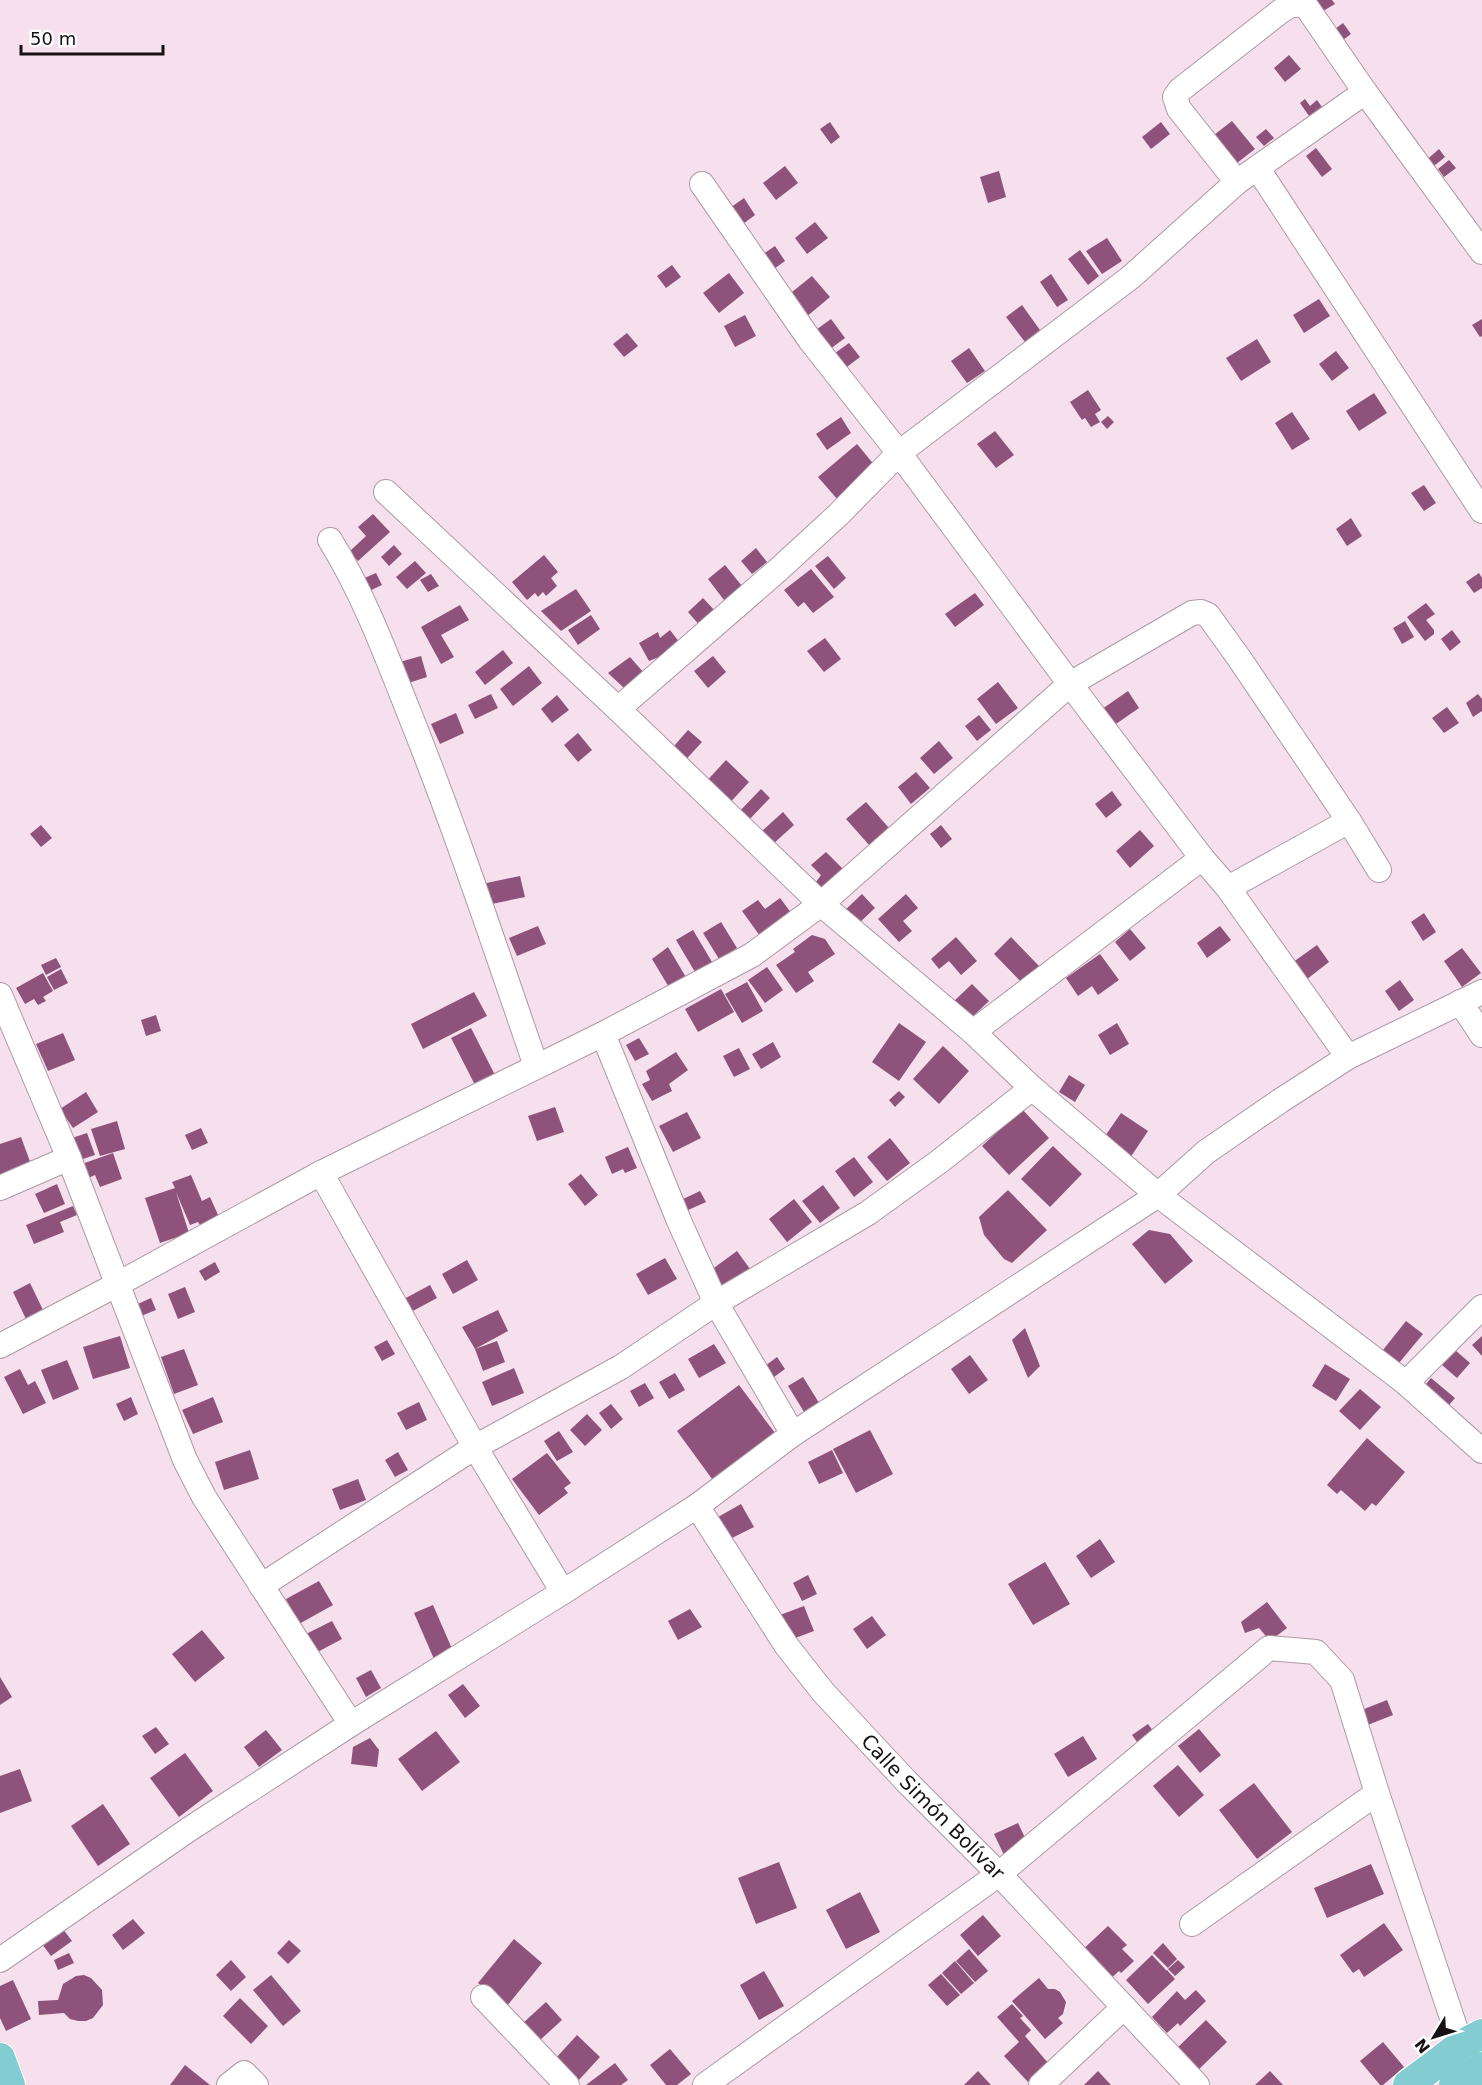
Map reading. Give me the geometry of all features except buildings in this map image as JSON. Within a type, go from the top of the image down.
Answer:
[{"type":"main road","points":[[1408,2085],[1472,2039]]},
{"type":"main road","points":[[0,2058],[10,2085]]},
{"type":"main road","points":[[1454,2085],[1482,2067]]},
{"type":"street","points":[[1237,182],[1179,109],[1175,97],[1180,90],[1281,11],[1301,4],[1308,9],[1365,92],[1482,252]]},
{"type":"street","points":[[618,709],[796,554],[899,453],[1131,277],[1237,182],[1365,92]]},
{"type":"street","points":[[1258,169],[1482,511]]},
{"type":"street","points":[[702,184],[810,340],[899,453],[1202,858],[1228,888],[1348,1057]]},
{"type":"street","points":[[386,492],[618,709],[821,904],[973,1032],[1032,1088],[1158,1195],[1406,1383],[1482,1451]]},
{"type":"street","points":[[330,540],[347,567],[378,633],[442,795],[536,1066]]},
{"type":"street","points":[[0,1346],[321,1173],[603,1034],[752,955],[821,904],[1070,684],[1192,613],[1201,612],[1208,615],[1252,676],[1379,870]]},
{"type":"street","points":[[1228,888],[1349,822]]},
{"type":"street","points":[[973,1032],[1202,858]]},
{"type":"street","points":[[0,1960],[188,1830],[351,1724],[697,1506],[793,1434],[1158,1195],[1206,1152],[1280,1101],[1348,1057],[1482,992]]},
{"type":"street","points":[[0,995],[69,1158],[185,1460],[204,1497],[351,1724]]},
{"type":"street","points":[[1460,1002],[1482,1035]]},
{"type":"street","points":[[603,1034],[675,1211],[716,1303],[793,1434]]},
{"type":"street","points":[[261,1586],[475,1447],[621,1367],[716,1303],[868,1213],[940,1161],[1032,1088]]},
{"type":"street","points":[[0,1188],[69,1158]]},
{"type":"street","points":[[321,1173],[475,1447],[563,1592]]},
{"type":"street","points":[[1406,1383],[1482,1307]]},
{"type":"street","name":"Calle Simón Bolívar","points":[[697,1506],[786,1645],[823,1692],[906,1781],[999,1874],[1197,2085]]},
{"type":"street","points":[[705,2085],[999,1874],[1269,1648],[1316,1652],[1342,1680],[1377,1793],[1472,2039]]},
{"type":"street","points":[[1192,1924],[1377,1793]]},
{"type":"street","points":[[483,1997],[567,2085]]},
{"type":"street","points":[[1041,2085],[1124,2007]]},
{"type":"street","points":[[229,2085],[244,2073],[256,2085]]}]
